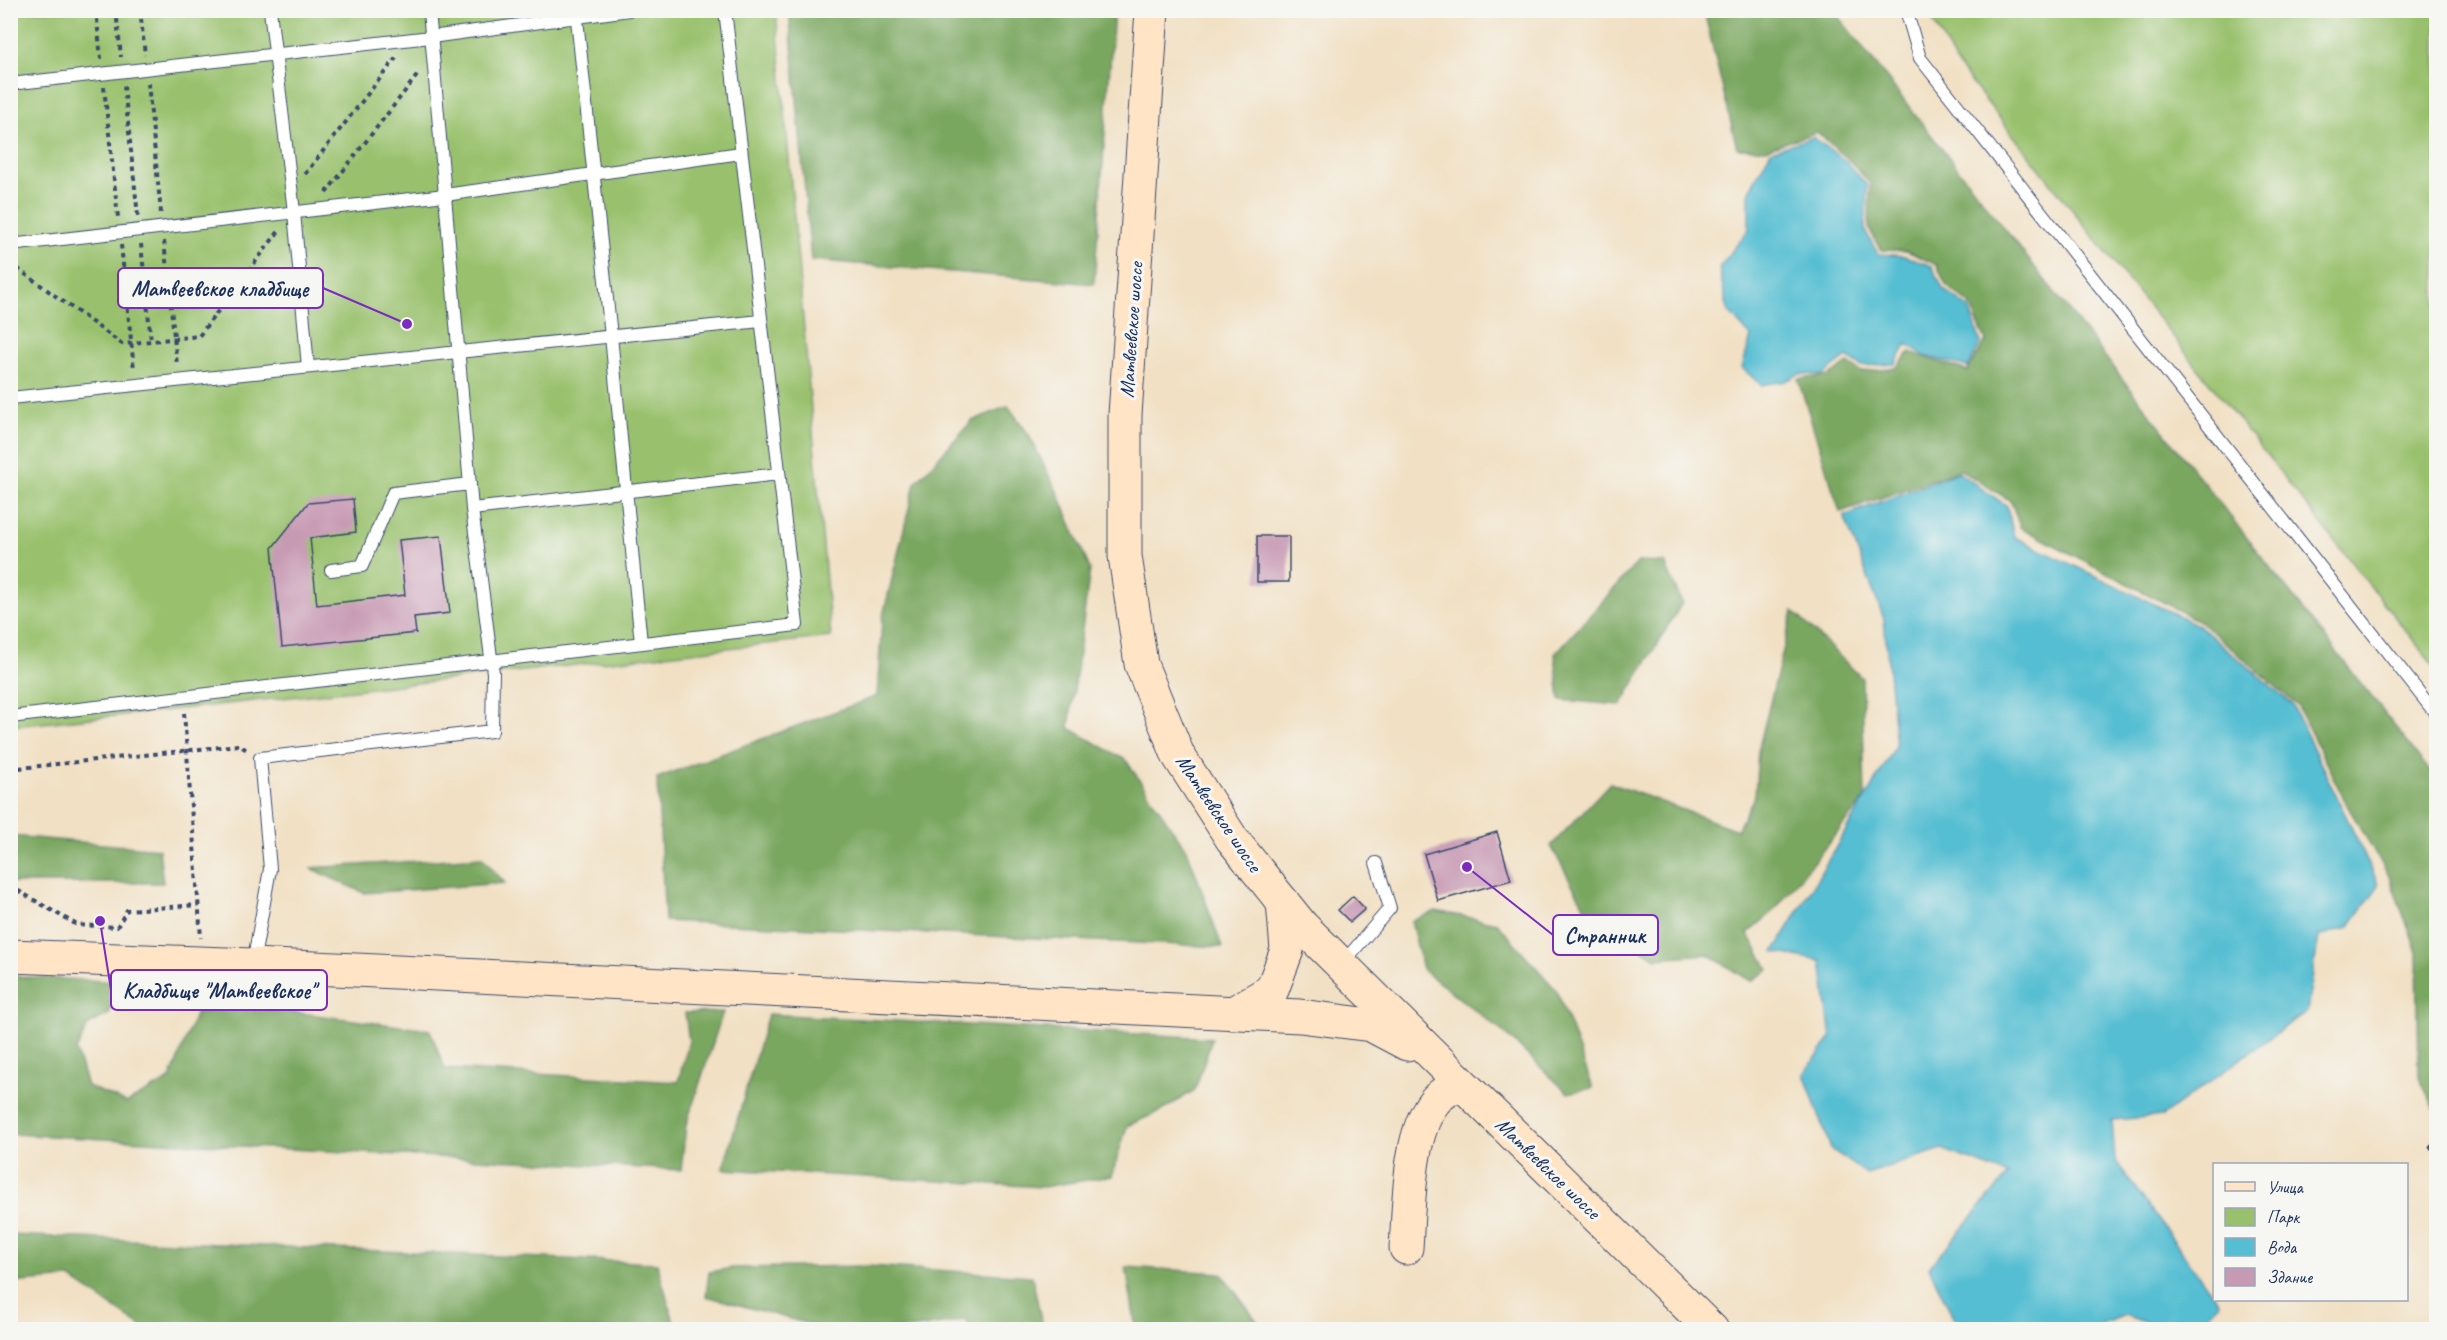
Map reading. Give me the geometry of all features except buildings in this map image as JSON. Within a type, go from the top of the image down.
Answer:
[{"type":"main road","name":"Матвеевское шоссе","points":[[1152,10],[1125,415],[1125,556],[1141,664],[1178,755],[1232,839],[1302,926],[1712,1329]]},
{"type":"main road","points":[[1233,1013],[1272,990],[1287,950],[1283,902]]},
{"type":"main road","points":[[10,956],[253,965],[1300,1016],[1371,1025],[1449,1071],[1420,1126],[1411,1176],[1406,1248]]},
{"type":"lane","points":[[270,10],[294,212],[308,367]]},
{"type":"lane","points":[[253,965],[270,869],[260,758],[492,731],[493,673],[472,509],[429,10]]},
{"type":"lane","points":[[10,84],[431,37],[577,14],[629,10]]},
{"type":"lane","points":[[10,717],[797,625],[725,10]]},
{"type":"lane","points":[[1906,10],[1920,58],[2436,714]]},
{"type":"lane","points":[[577,14],[612,336],[641,643]]},
{"type":"lane","points":[[10,245],[445,195],[741,153]]},
{"type":"lane","points":[[10,398],[761,321]]},
{"type":"lane","points":[[472,509],[779,474]]},
{"type":"lane","points":[[331,570],[362,566],[393,493],[470,484]]},
{"type":"lane","points":[[1341,964],[1390,908],[1376,864]]},
{"type":"path","points":[[96,10],[136,385]]},
{"type":"path","points":[[116,10],[151,341]]},
{"type":"path","points":[[140,10],[178,381]]},
{"type":"path","points":[[291,192],[411,39]]},
{"type":"path","points":[[312,210],[433,56]]},
{"type":"path","points":[[10,263],[122,344],[199,336],[294,212]]},
{"type":"path","points":[[182,698],[203,963]]},
{"type":"path","points":[[10,768],[240,745],[260,758]]},
{"type":"path","points":[[10,886],[77,925],[117,927],[127,910],[199,905]]},
{"type":"path","points":[[2430,1145],[2436,1155]]},
{"type":"green space","points":[[11,11],[776,11],[831,637],[11,726]]},
{"type":"green space","points":[[789,11],[1114,11],[1094,284],[811,260]]},
{"type":"green space","points":[[1704,11],[1834,11],[2436,779],[2436,1111],[2419,1078],[2417,952],[2389,876],[2348,807],[2297,705],[2201,622],[2020,527],[2011,501],[1961,470],[1840,512],[1798,379],[1829,376],[1848,363],[1861,372],[1896,368],[1910,352],[1967,371],[1986,341],[1970,304],[1946,285],[1937,265],[1907,251],[1882,250],[1869,229],[1870,183],[1849,160],[1817,132],[1766,149],[1737,148]]},
{"type":"green space","points":[[1931,11],[2436,11],[2436,669],[1956,63],[1933,21]]},
{"type":"green space","points":[[1008,406],[1029,435],[1059,495],[1090,569],[1069,728],[1126,760],[1188,852],[1222,947],[665,921],[657,778],[877,696],[882,620],[915,483],[972,421]]},
{"type":"green space","points":[[1638,562],[1665,563],[1682,603],[1621,705],[1560,700],[1555,654]]},
{"type":"green space","points":[[1793,611],[1862,678],[1865,798],[1773,912],[1748,933],[1769,970],[1751,981],[1707,954],[1657,958],[1593,922],[1551,846],[1610,783],[1737,830],[1755,795],[1758,751]]},
{"type":"green space","points":[[11,836],[159,849],[163,883],[11,883]]},
{"type":"green space","points":[[482,857],[505,883],[364,893],[310,868]]},
{"type":"green space","points":[[1436,911],[1497,923],[1557,991],[1593,1088],[1568,1093],[1503,1032],[1423,970],[1411,921]]},
{"type":"green space","points":[[10,976],[121,982],[109,1014],[88,1025],[76,1051],[87,1086],[127,1103],[170,1079],[201,1000],[430,1030],[445,1069],[678,1082],[689,1041],[685,1013],[723,1012],[686,1125],[681,1170],[11,1134]]},
{"type":"green space","points":[[768,1014],[1212,1038],[1195,1090],[1163,1110],[1127,1126],[1112,1176],[1043,1187],[723,1169]]},
{"type":"green space","points":[[11,1235],[657,1263],[676,1329],[145,1329],[70,1278],[11,1283]]},
{"type":"green space","points":[[868,1266],[1032,1276],[1043,1329],[970,1329],[967,1320],[912,1329],[827,1329],[706,1296],[709,1272],[733,1268]]},
{"type":"green space","points":[[1126,1267],[1221,1273],[1263,1329],[1136,1329]]},
{"type":"water","points":[[1813,137],[1844,160],[1867,185],[1865,230],[1878,254],[1905,256],[1932,266],[1943,289],[1969,308],[1981,343],[1968,367],[1925,356],[1907,344],[1895,364],[1861,366],[1847,357],[1823,375],[1799,374],[1786,381],[1761,385],[1742,368],[1751,337],[1728,311],[1719,268],[1749,229],[1749,191],[1771,151]]},
{"type":"water","points":[[1958,472],[2007,506],[2014,537],[2198,625],[2292,704],[2379,885],[2349,927],[2319,936],[2307,1011],[2162,1116],[2112,1120],[2115,1160],[2213,1295],[2213,1301],[2219,1303],[2194,1329],[2163,1329],[2125,1315],[2090,1329],[1959,1329],[1929,1267],[2008,1175],[1942,1149],[1867,1174],[1831,1149],[1804,1074],[1831,1038],[1821,961],[1774,952],[1896,746],[1884,619],[1844,516]]},
{"type":"place","name":"Матвеевское кладбище","points":[[407,324]]},
{"type":"place","name":"Странник","points":[[1467,867]]},
{"type":"place","name":"Кладбище \"Матвеевское\"","points":[[100,921]]}]
